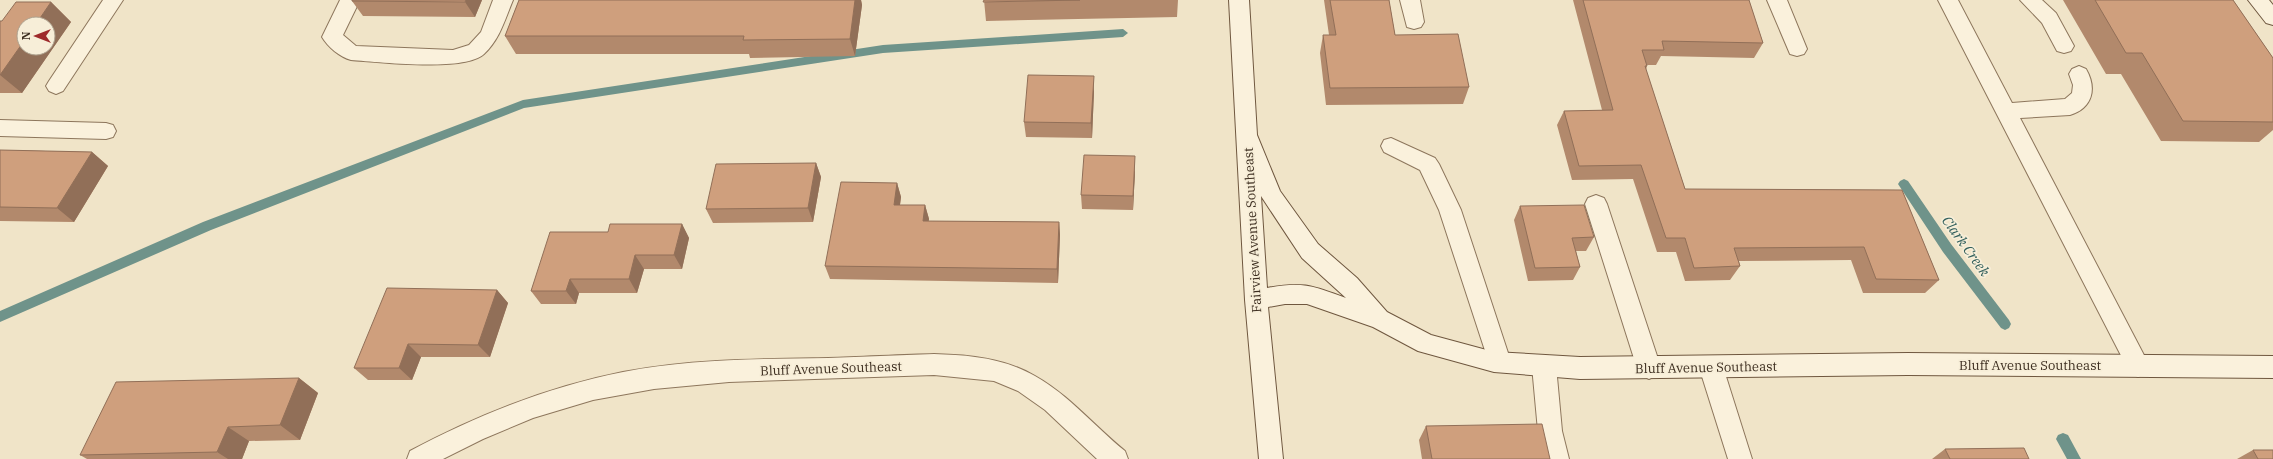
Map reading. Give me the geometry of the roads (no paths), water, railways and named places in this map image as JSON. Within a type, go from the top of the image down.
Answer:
[{"type":"main road","points":[[56,86],[113,0]]},
{"type":"main road","points":[[350,0],[332,37],[351,53],[453,57],[476,50],[480,46],[488,36],[503,0]]},
{"type":"main road","name":"Fairview Avenue Southeast","points":[[1239,0],[1256,300],[1271,459]]},
{"type":"main road","points":[[1410,0],[1414,22]]},
{"type":"main road","points":[[1776,0],[1797,49]]},
{"type":"main road","points":[[1948,0],[2138,366]]},
{"type":"main road","points":[[2030,0],[2049,18],[2064,46]]},
{"type":"main road","points":[[2005,111],[2070,107],[2082,96],[2083,85],[2079,74]]},
{"type":"main road","points":[[0,128],[106,131]]},
{"type":"main road","name":"Bluff Avenue Southeast","points":[[1246,133],[1271,195],[1310,251],[1349,285],[1379,319],[1426,344],[1499,362],[1580,368],[1711,368],[1908,364],[2273,367]]},
{"type":"main road","points":[[1391,146],[1428,164],[1450,210],[1499,362]]},
{"type":"main road","points":[[1596,204],[1649,368]]},
{"type":"main road","points":[[1256,300],[1285,294],[1307,294],[1379,319]]},
{"type":"main road","name":"Bluff Avenue Southeast","points":[[419,459],[436,449],[521,412],[600,388],[654,378],[715,372],[921,366],[975,368],[1010,376],[1034,388],[1116,459]]},
{"type":"main road","points":[[1544,366],[1550,431],[1557,459]]},
{"type":"main road","points":[[1711,368],[1740,459]]},
{"type":"waterway","points":[[0,317],[207,226],[523,104],[883,49],[1123,33]]},
{"type":"waterway","name":"Clark Creek","points":[[1904,184],[1947,248],[2005,324]]},
{"type":"waterway","name":"Clark Creek","points":[[2063,439],[2074,459]]}]
